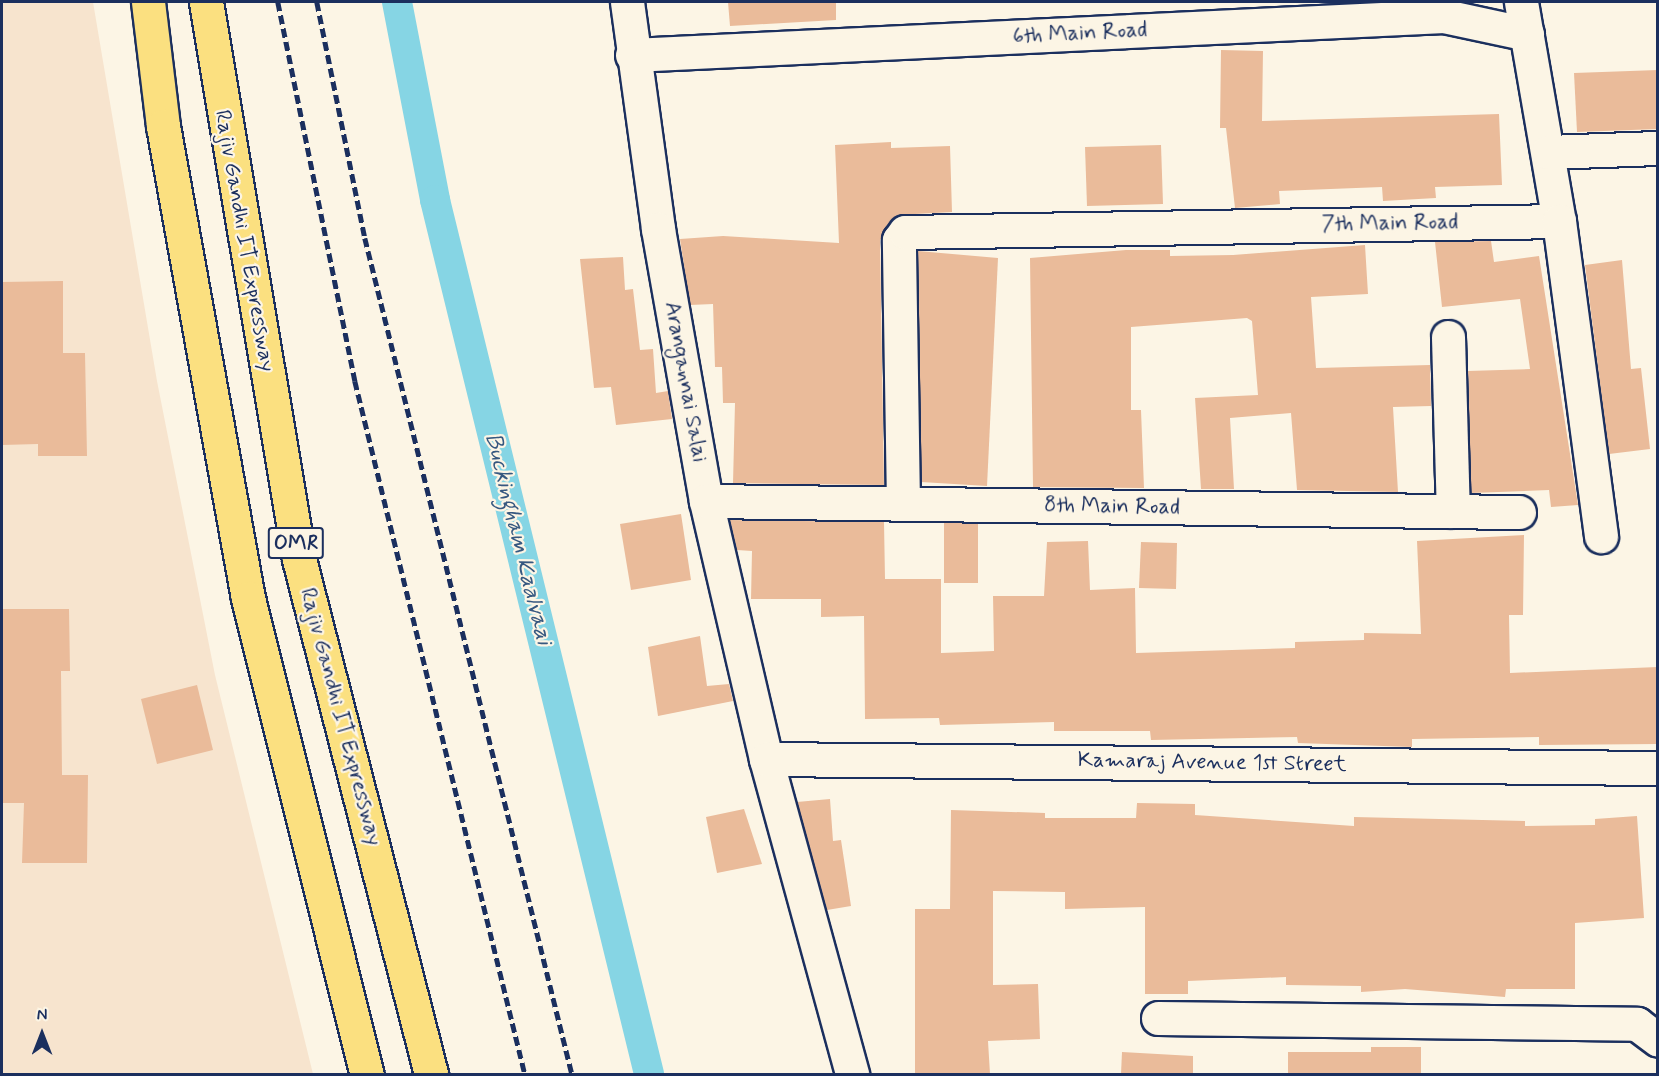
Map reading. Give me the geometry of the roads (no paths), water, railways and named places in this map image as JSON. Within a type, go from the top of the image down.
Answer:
[{"type":"main road","name":"OMR","points":[[148,2],[163,126],[248,598],[367,1074]]},
{"type":"main road","name":"Rajiv Gandhi IT Expressway","points":[[206,2],[299,559],[431,1074]]},
{"type":"street","name":"Arangannai Salai","points":[[627,2],[632,55],[706,501],[766,759],[852,1074]]},
{"type":"street","points":[[1521,2],[1548,152],[1601,536]]},
{"type":"street","name":"6th Main Road","points":[[632,55],[1444,16],[1527,34]]},
{"type":"street","points":[[1548,152],[1658,148]]},
{"type":"street","name":"7th Main Road","points":[[903,504],[899,240],[905,232],[1558,222]]},
{"type":"street","points":[[1448,337],[1453,511]]},
{"type":"street","name":"8th Main Road","points":[[706,501],[1519,512]]},
{"type":"street","name":"Kamaraj Avenue 1st Street","points":[[766,759],[1658,768]]},
{"type":"street","points":[[1158,1018],[1637,1024],[1658,1040]]},
{"type":"waterway","name":"Buckingham Kaalvaai","points":[[397,2],[435,200],[649,1074]]},
{"type":"railway","points":[[278,2],[355,381],[525,1074]]},
{"type":"railway","points":[[317,2],[365,238],[572,1074]]}]
